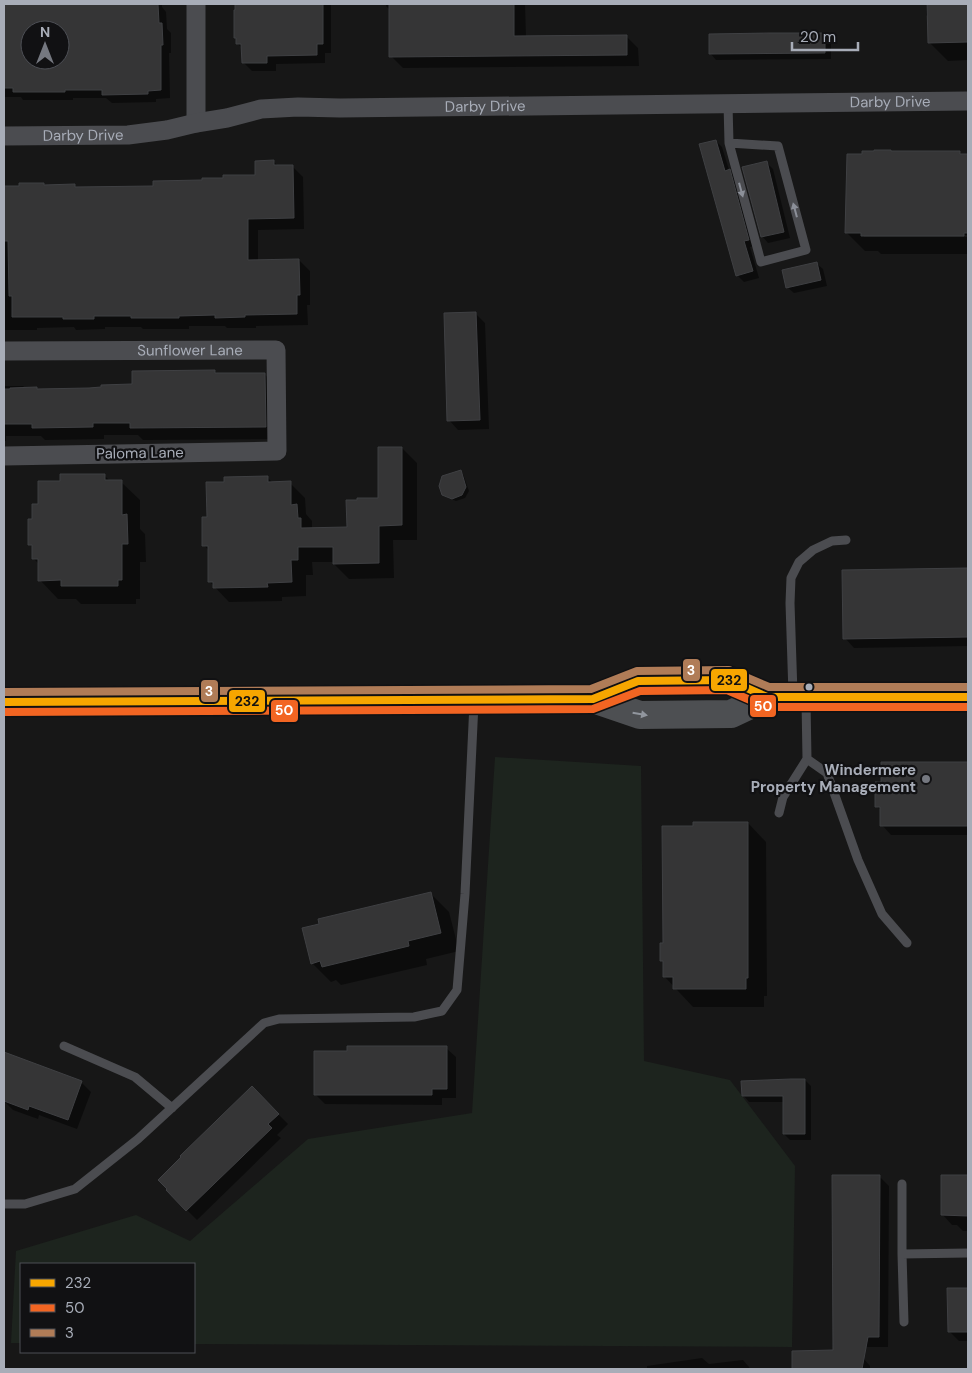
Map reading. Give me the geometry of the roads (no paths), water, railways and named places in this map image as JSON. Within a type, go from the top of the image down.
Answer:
[{"type":"main road","points":[[4,702],[593,699],[638,681],[729,680],[789,697],[968,697]]},
{"type":"street","points":[[196,4],[196,122]]},
{"type":"street","name":"Darby Drive","points":[[4,136],[128,135],[168,130],[196,122],[227,118],[261,109],[298,107],[968,101]]},
{"type":"street","name":"Sunflower Lane","points":[[4,351],[276,350],[276,451]]},
{"type":"street","name":"Paloma Lane","points":[[4,456],[276,451]]},
{"type":"lane","points":[[728,104],[729,142],[761,262],[806,250],[778,146],[729,142]]},
{"type":"lane","points":[[846,540],[832,541],[813,550],[799,562],[791,578],[789,697],[807,759],[827,773],[858,860],[882,914],[908,943]]},
{"type":"lane","points":[[4,1204],[25,1204],[75,1189],[138,1139],[264,1023],[279,1019],[414,1017],[442,1011],[457,990],[466,894],[474,701]]},
{"type":"lane","points":[[779,813],[783,797],[807,759]]},
{"type":"lane","points":[[64,1046],[135,1077],[172,1108]]},
{"type":"lane","points":[[902,1184],[904,1322]]},
{"type":"lane","points":[[902,1254],[968,1253]]},
{"type":"place","name":"Windermere Property Management","points":[[926,779]]}]
